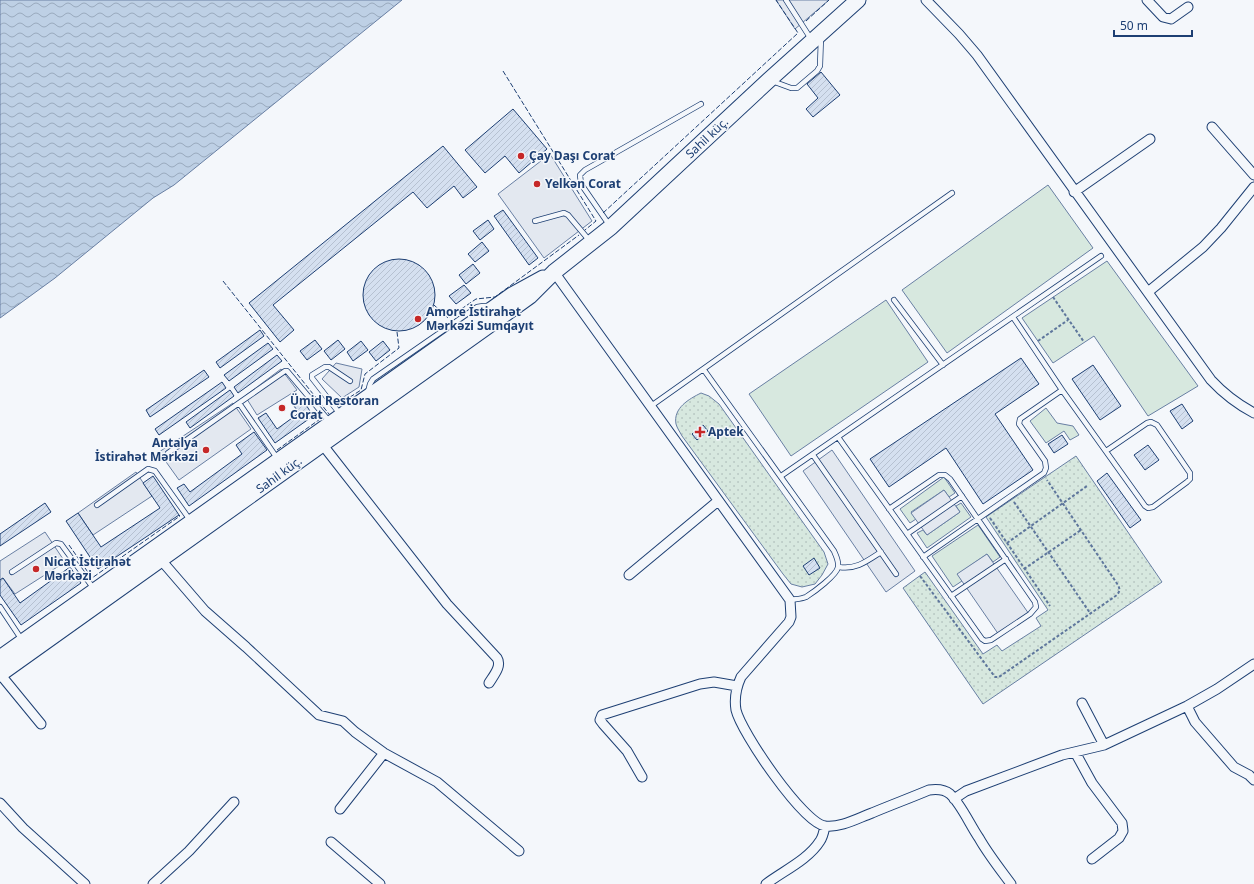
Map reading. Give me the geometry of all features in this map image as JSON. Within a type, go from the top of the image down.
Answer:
[{"type":"main road","name":"Sahil küç.","points":[[0,674],[519,305],[554,272],[611,227],[769,80],[858,0]]},
{"type":"main road","name":"Sahil küç.","points":[[0,658],[278,459],[494,307],[524,287],[554,272]]},
{"type":"street","points":[[926,0],[973,50],[1211,380],[1234,402],[1254,413]]},
{"type":"street","points":[[1147,0],[1163,17],[1171,19],[1188,7]]},
{"type":"street","points":[[1212,127],[1254,175]]},
{"type":"street","points":[[1074,192],[1150,140]]},
{"type":"street","points":[[1148,292],[1203,247],[1221,228],[1254,187]]},
{"type":"street","points":[[554,272],[652,406],[718,501],[790,600],[792,617],[774,640],[746,669],[736,686],[735,695],[736,710],[745,730],[795,802],[812,819],[825,826],[843,824],[929,790],[943,790],[949,793],[954,799],[980,840],[1011,884]]},
{"type":"street","points":[[322,444],[447,604],[499,662],[489,683]]},
{"type":"street","points":[[629,575],[718,501]]},
{"type":"street","points":[[160,560],[205,611],[320,715],[343,721],[355,732],[384,753],[437,782],[519,851]]},
{"type":"street","points":[[954,799],[966,791],[1075,752],[1104,745],[1187,706],[1254,665]]},
{"type":"street","points":[[0,674],[41,724]]},
{"type":"street","points":[[642,776],[627,751],[600,720],[602,715],[700,684],[714,682],[736,686]]},
{"type":"street","points":[[1082,703],[1104,745]]},
{"type":"street","points":[[1187,706],[1195,722],[1234,767],[1249,775],[1254,780]]},
{"type":"street","points":[[1075,752],[1092,783],[1122,823],[1123,831],[1119,838],[1092,859]]},
{"type":"street","points":[[340,809],[384,753]]},
{"type":"street","points":[[153,884],[189,851],[234,802]]},
{"type":"street","points":[[0,803],[34,838],[85,884]]},
{"type":"street","points":[[766,884],[813,849],[821,840],[825,826]]},
{"type":"street","points":[[331,842],[380,884]]},
{"type":"lane","points":[[769,80],[791,88],[797,88],[817,71],[820,66],[816,37],[786,0]]},
{"type":"lane","points":[[611,227],[581,184],[580,175],[585,170],[701,104]]},
{"type":"lane","points":[[652,406],[952,193]]},
{"type":"lane","points":[[534,221],[564,213],[568,215],[592,243]]},
{"type":"lane","points":[[781,476],[1101,256]]},
{"type":"lane","points":[[894,300],[943,365]]},
{"type":"lane","points":[[1013,317],[1062,390],[1145,506],[1148,508],[1153,507],[1190,479],[1190,473],[1156,425],[1151,422],[1146,423],[1106,451]]},
{"type":"lane","points":[[336,419],[312,378],[312,375],[324,368],[329,367],[350,382]]},
{"type":"lane","points":[[704,370],[834,551],[837,559],[838,567],[832,577],[806,597],[790,600]]},
{"type":"lane","points":[[168,453],[285,371],[287,371],[336,419]]},
{"type":"lane","points":[[923,557],[978,520],[1044,472],[1046,468],[1044,461],[1019,424],[1020,419],[1062,390]]},
{"type":"lane","points":[[239,403],[278,459]]},
{"type":"lane","points":[[838,437],[889,509],[907,534],[923,557],[982,639],[985,641],[991,640],[1030,614],[1036,607],[1035,602],[962,496],[950,479],[945,475],[939,475],[889,509]]},
{"type":"lane","points":[[813,454],[896,574]]},
{"type":"lane","points":[[97,505],[148,470],[155,471],[191,521]]},
{"type":"lane","points":[[907,534],[962,496]]},
{"type":"lane","points":[[12,572],[56,543],[61,544],[95,591]]},
{"type":"lane","points":[[838,567],[855,567],[881,552]]},
{"type":"lane","points":[[951,596],[1006,560]]},
{"type":"lane","points":[[0,607],[23,642]]},
{"type":"path","points":[[1053,297],[1084,342]]},
{"type":"path","points":[[1038,341],[1069,320]]},
{"type":"path","points":[[1007,543],[1087,486]]},
{"type":"path","points":[[1014,502],[1090,614]]},
{"type":"path","points":[[988,516],[1050,606]]},
{"type":"path","points":[[1024,569],[1081,530]]},
{"type":"shaded area","points":[[776,0],[829,0],[795,29]]},
{"type":"shaded area","points":[[550,154],[592,221],[544,258],[498,194]]},
{"type":"shaded area","points":[[1048,185],[1093,248],[947,353],[902,290]]},
{"type":"shaded area","points":[[1107,261],[1198,386],[1148,416],[1094,336],[1053,363],[1022,318]]},
{"type":"shaded area","points":[[886,300],[928,362],[791,456],[749,394]]},
{"type":"shaded area","points":[[336,363],[362,369],[359,387],[342,398],[322,379]]},
{"type":"shaded area","points":[[281,369],[297,390],[257,415],[245,396]]},
{"type":"shaded area","points":[[701,393],[709,396],[719,404],[824,552],[828,564],[815,584],[802,587],[791,584],[682,436],[676,424],[677,413],[687,401]]},
{"type":"shaded area","points":[[233,403],[251,429],[179,480],[159,452]]},
{"type":"shaded area","points":[[1046,408],[1057,423],[1073,426],[1079,435],[1070,440],[1064,431],[1046,443],[1030,421]]},
{"type":"shaded area","points":[[832,450],[915,571],[886,592],[803,471]]},
{"type":"shaded area","points":[[1076,456],[1162,582],[983,704],[903,588],[925,572],[983,654],[997,645],[1002,651],[1041,626],[1036,618],[1048,610],[986,517]]},
{"type":"shaded area","points":[[136,472],[152,496],[93,535],[78,513]]},
{"type":"shaded area","points":[[944,477],[955,493],[949,497],[944,490],[911,512],[916,519],[910,523],[900,509]]},
{"type":"shaded area","points":[[944,490],[960,512],[927,535],[911,513]]},
{"type":"shaded area","points":[[961,503],[971,517],[927,548],[917,533],[923,530],[927,535],[960,512],[956,506]]},
{"type":"shaded area","points":[[978,525],[1000,557],[993,562],[987,554],[958,574],[962,581],[953,587],[932,556]]},
{"type":"shaded area","points":[[45,532],[65,562],[15,594],[3,578],[0,580],[0,561]]},
{"type":"shaded area","points":[[987,554],[1029,614],[999,635],[957,574]]},
{"type":"water","points":[[0,0],[402,0],[174,185],[153,198],[55,278],[0,318]]},
{"type":"building","points":[[821,72],[840,95],[813,117],[806,109],[818,98],[807,84]]},
{"type":"building","points":[[513,109],[547,149],[519,173],[505,156],[485,173],[465,150]]},
{"type":"building","points":[[443,146],[477,187],[463,198],[454,186],[427,208],[413,192],[273,305],[294,330],[280,342],[249,303]]},
{"type":"building","points":[[503,210],[538,258],[529,265],[494,216]]},
{"type":"building","points":[[488,220],[494,229],[480,240],[473,231]]},
{"type":"building","points":[[482,242],[489,251],[475,262],[468,254]]},
{"type":"building","points":[[392,259],[406,259],[413,261],[425,269],[433,281],[435,295],[433,309],[425,321],[413,329],[406,331],[392,331],[385,329],[373,321],[365,309],[363,302],[363,288],[365,281],[373,269],[385,261]]},
{"type":"building","points":[[473,264],[480,273],[466,284],[459,275]]},
{"type":"building","points":[[464,285],[471,293],[456,304],[449,296]]},
{"type":"building","points":[[260,330],[264,336],[220,368],[216,362]]},
{"type":"building","points":[[315,340],[322,349],[307,360],[300,351]]},
{"type":"building","points":[[338,340],[345,349],[331,360],[324,351]]},
{"type":"building","points":[[361,341],[368,350],[353,361],[347,352]]},
{"type":"building","points":[[383,341],[390,350],[376,361],[369,352]]},
{"type":"building","points":[[268,343],[273,349],[229,381],[224,375]]},
{"type":"building","points":[[277,355],[282,361],[238,393],[234,387]]},
{"type":"building","points":[[1021,358],[1039,384],[995,414],[1033,470],[983,504],[946,448],[889,487],[870,459]]},
{"type":"building","points":[[1093,365],[1121,406],[1100,420],[1072,379]]},
{"type":"building","points":[[204,370],[209,377],[150,417],[146,410]]},
{"type":"building","points":[[222,382],[226,388],[159,435],[155,429]]},
{"type":"building","points":[[230,390],[234,396],[190,428],[186,422]]},
{"type":"building","points":[[303,400],[313,416],[275,443],[258,418],[266,413],[277,429],[299,413],[294,406]]},
{"type":"building","points":[[1182,404],[1193,421],[1182,429],[1170,411]]},
{"type":"building","points":[[703,425],[708,431],[697,440],[692,434]]},
{"type":"building","points":[[254,432],[267,450],[189,506],[177,488],[184,484],[190,492],[242,454],[236,445]]},
{"type":"building","points":[[1062,435],[1068,444],[1054,453],[1048,444]]},
{"type":"building","points":[[1148,445],[1159,460],[1145,470],[1134,455]]},
{"type":"building","points":[[1107,473],[1141,520],[1130,528],[1097,481]]},
{"type":"building","points":[[153,476],[179,515],[98,569],[66,521],[78,513],[101,547],[160,508],[143,483]]},
{"type":"building","points":[[45,503],[51,512],[0,546],[0,534]]},
{"type":"building","points":[[814,558],[820,568],[809,575],[803,566]]},
{"type":"building","points":[[70,567],[81,583],[21,625],[0,595],[0,580],[3,578],[20,603]]},
{"type":"fence","points":[[603,213],[798,33],[776,0]]},
{"type":"fence","points":[[806,21],[829,0]]},
{"type":"fence","points":[[503,71],[596,221],[585,230]]},
{"type":"fence","points":[[434,305],[448,318],[476,299],[495,297],[579,235]]},
{"type":"fence","points":[[223,281],[329,414]]},
{"type":"fence","points":[[344,401],[361,390],[365,374],[399,348],[397,332]]},
{"type":"fence","points":[[277,450],[320,419]]},
{"type":"fence","points":[[69,545],[92,578],[180,516],[179,515]]},
{"type":"place","name":"Çay Daşı Corat","points":[[521,156]]},
{"type":"place","name":"Yelkən Corat","points":[[537,184]]},
{"type":"place","name":"Amore İstirahət Mərkəzi Sumqayıt","points":[[418,319]]},
{"type":"place","name":"Ümid Restoran Corat","points":[[282,408]]},
{"type":"place","name":"Aptek","points":[[700,432]]},
{"type":"place","name":"Antalya İstirahət Mərkəzi","points":[[206,450]]},
{"type":"place","name":"Nicat İstirahət Mərkəzi","points":[[36,569]]}]
